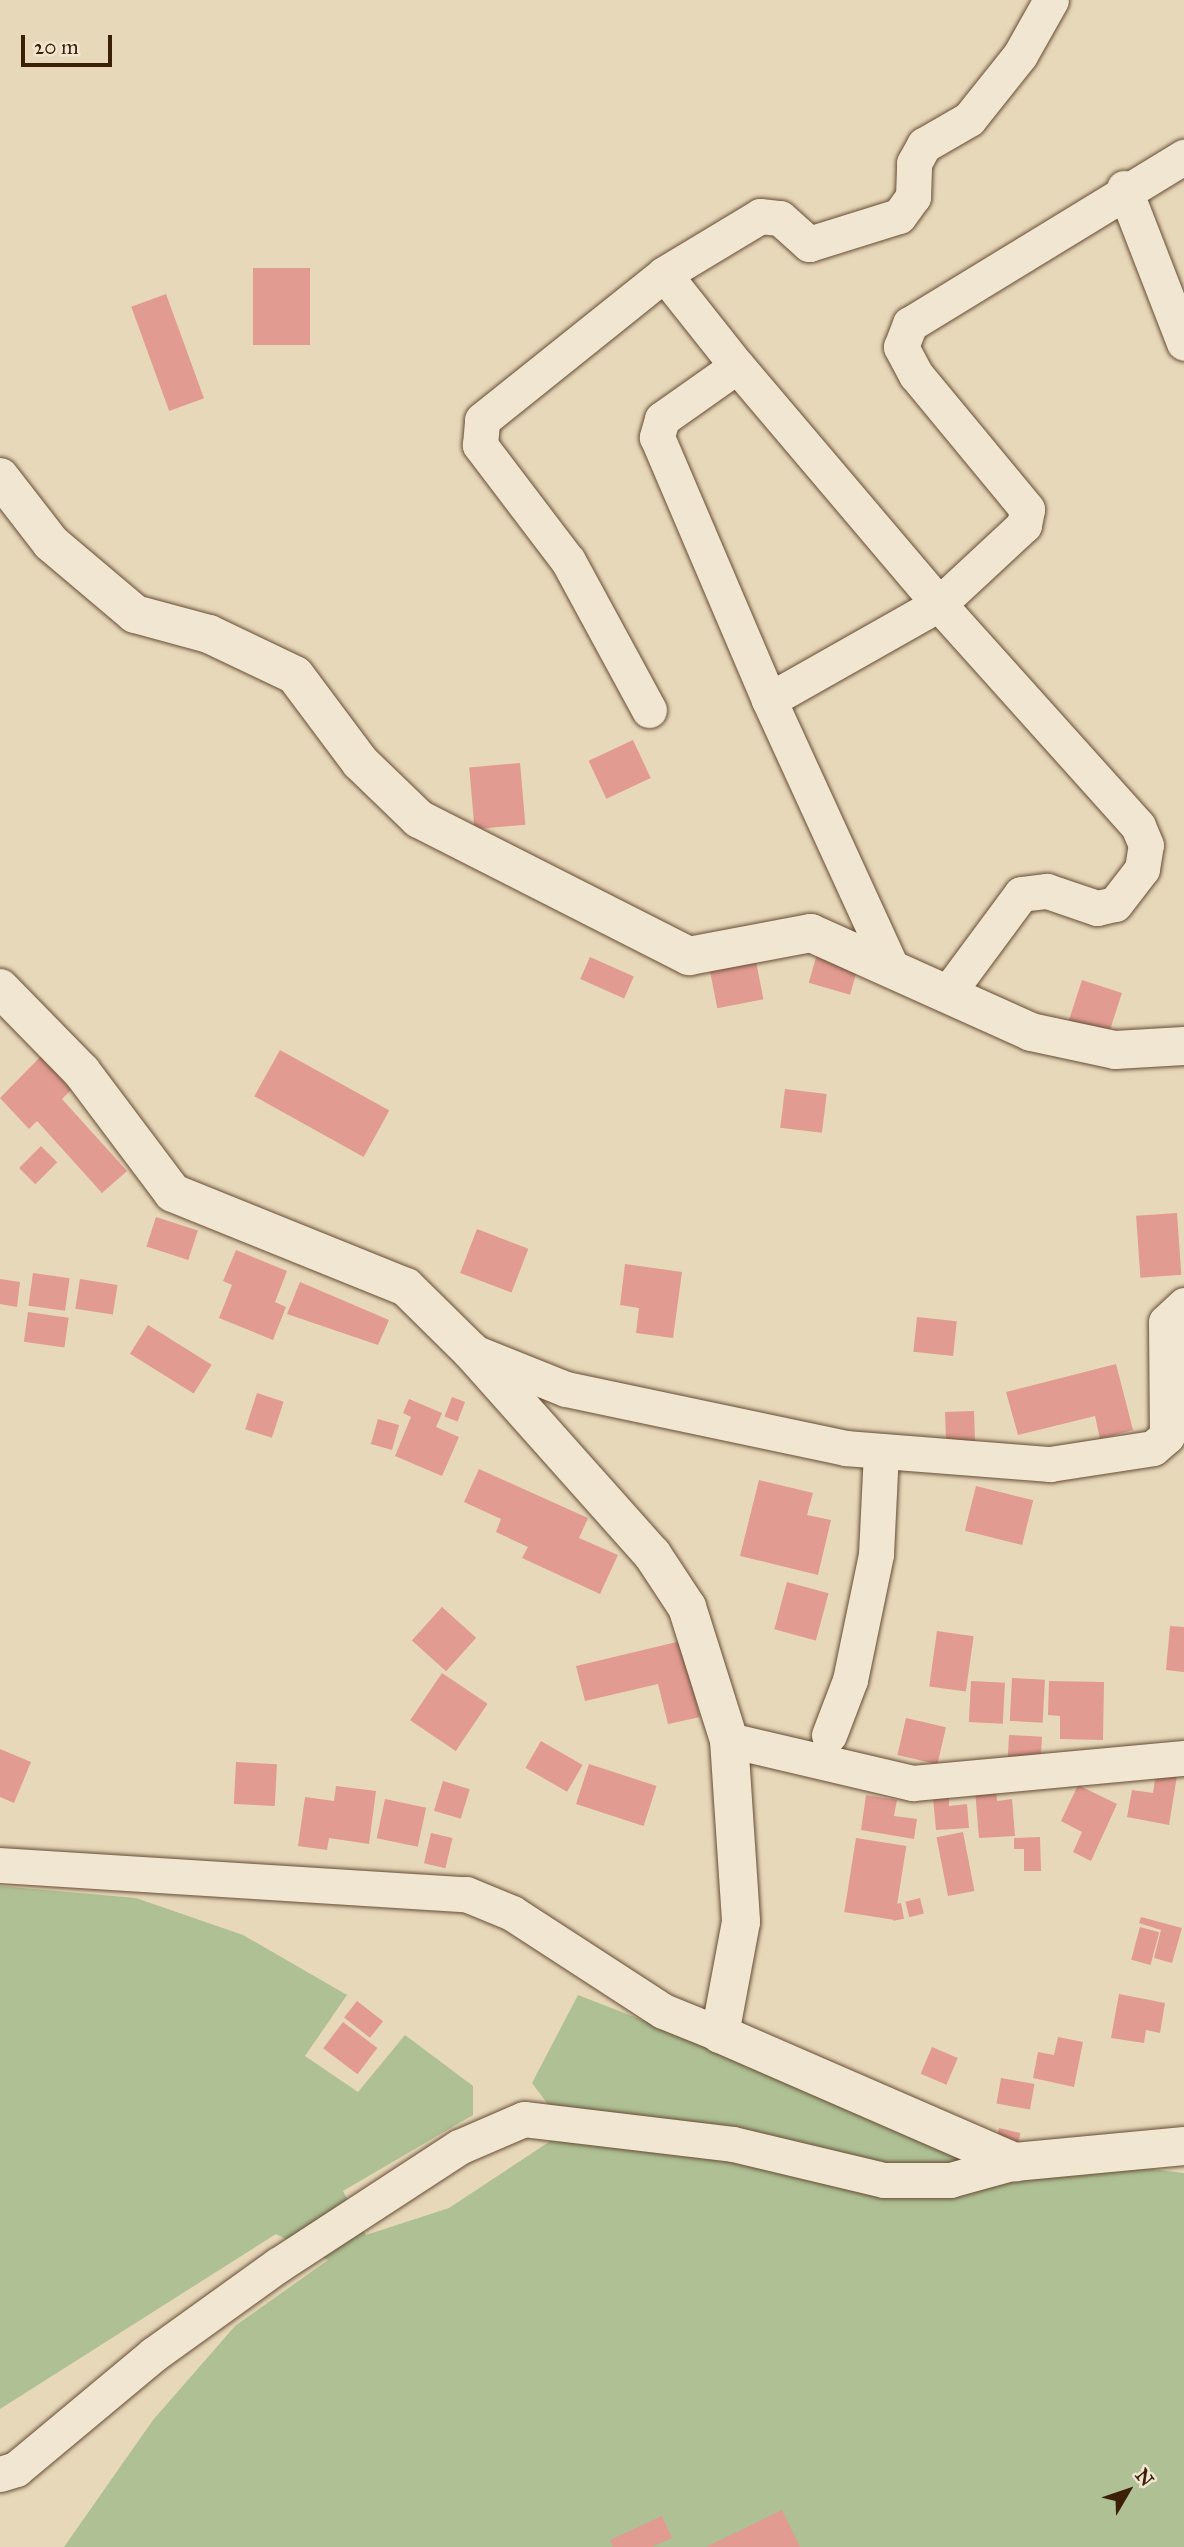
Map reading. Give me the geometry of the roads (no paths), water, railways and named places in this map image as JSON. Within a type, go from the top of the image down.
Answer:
[{"type":"street","points":[[649,710],[568,561],[480,445],[482,420],[664,274],[760,216],[780,218],[809,244],[899,216],[913,197],[914,163],[924,145],[969,118],[1020,55],[1051,0]]},
{"type":"street","points":[[769,700],[939,604],[1024,525],[1027,509],[916,375],[901,346],[911,324],[1124,188],[1184,157]]},
{"type":"street","points":[[1124,188],[1184,343]]},
{"type":"street","points":[[664,274],[737,366],[939,604],[1138,826],[1146,845],[1142,869],[1115,904],[1097,908],[1047,891],[1021,894],[947,994]]},
{"type":"street","points":[[737,366],[662,419],[657,437],[769,700],[892,969]]},
{"type":"street","points":[[0,477],[51,543],[135,614],[209,634],[295,675],[360,762],[419,819],[689,956],[811,933],[1031,1032],[1115,1050],[1184,1046]]},
{"type":"street","points":[[0,988],[82,1072],[173,1193],[406,1287],[471,1350],[652,1554],[687,1606],[729,1740],[741,1922],[720,2034]]},
{"type":"street","points":[[471,1350],[566,1389],[881,1451],[1050,1464],[1153,1448],[1167,1436],[1171,1412],[1166,1322],[1184,1305]]},
{"type":"street","points":[[829,1735],[850,1680],[876,1554],[881,1451]]},
{"type":"street","points":[[729,1740],[914,1783],[1184,1758]]},
{"type":"street","points":[[0,1865],[466,1894],[512,1913],[663,2011],[1014,2162]]},
{"type":"street","points":[[0,2474],[16,2469],[154,2354],[278,2264],[459,2147],[524,2119],[733,2144],[884,2179],[950,2180],[1014,2162],[1184,2146]]}]
